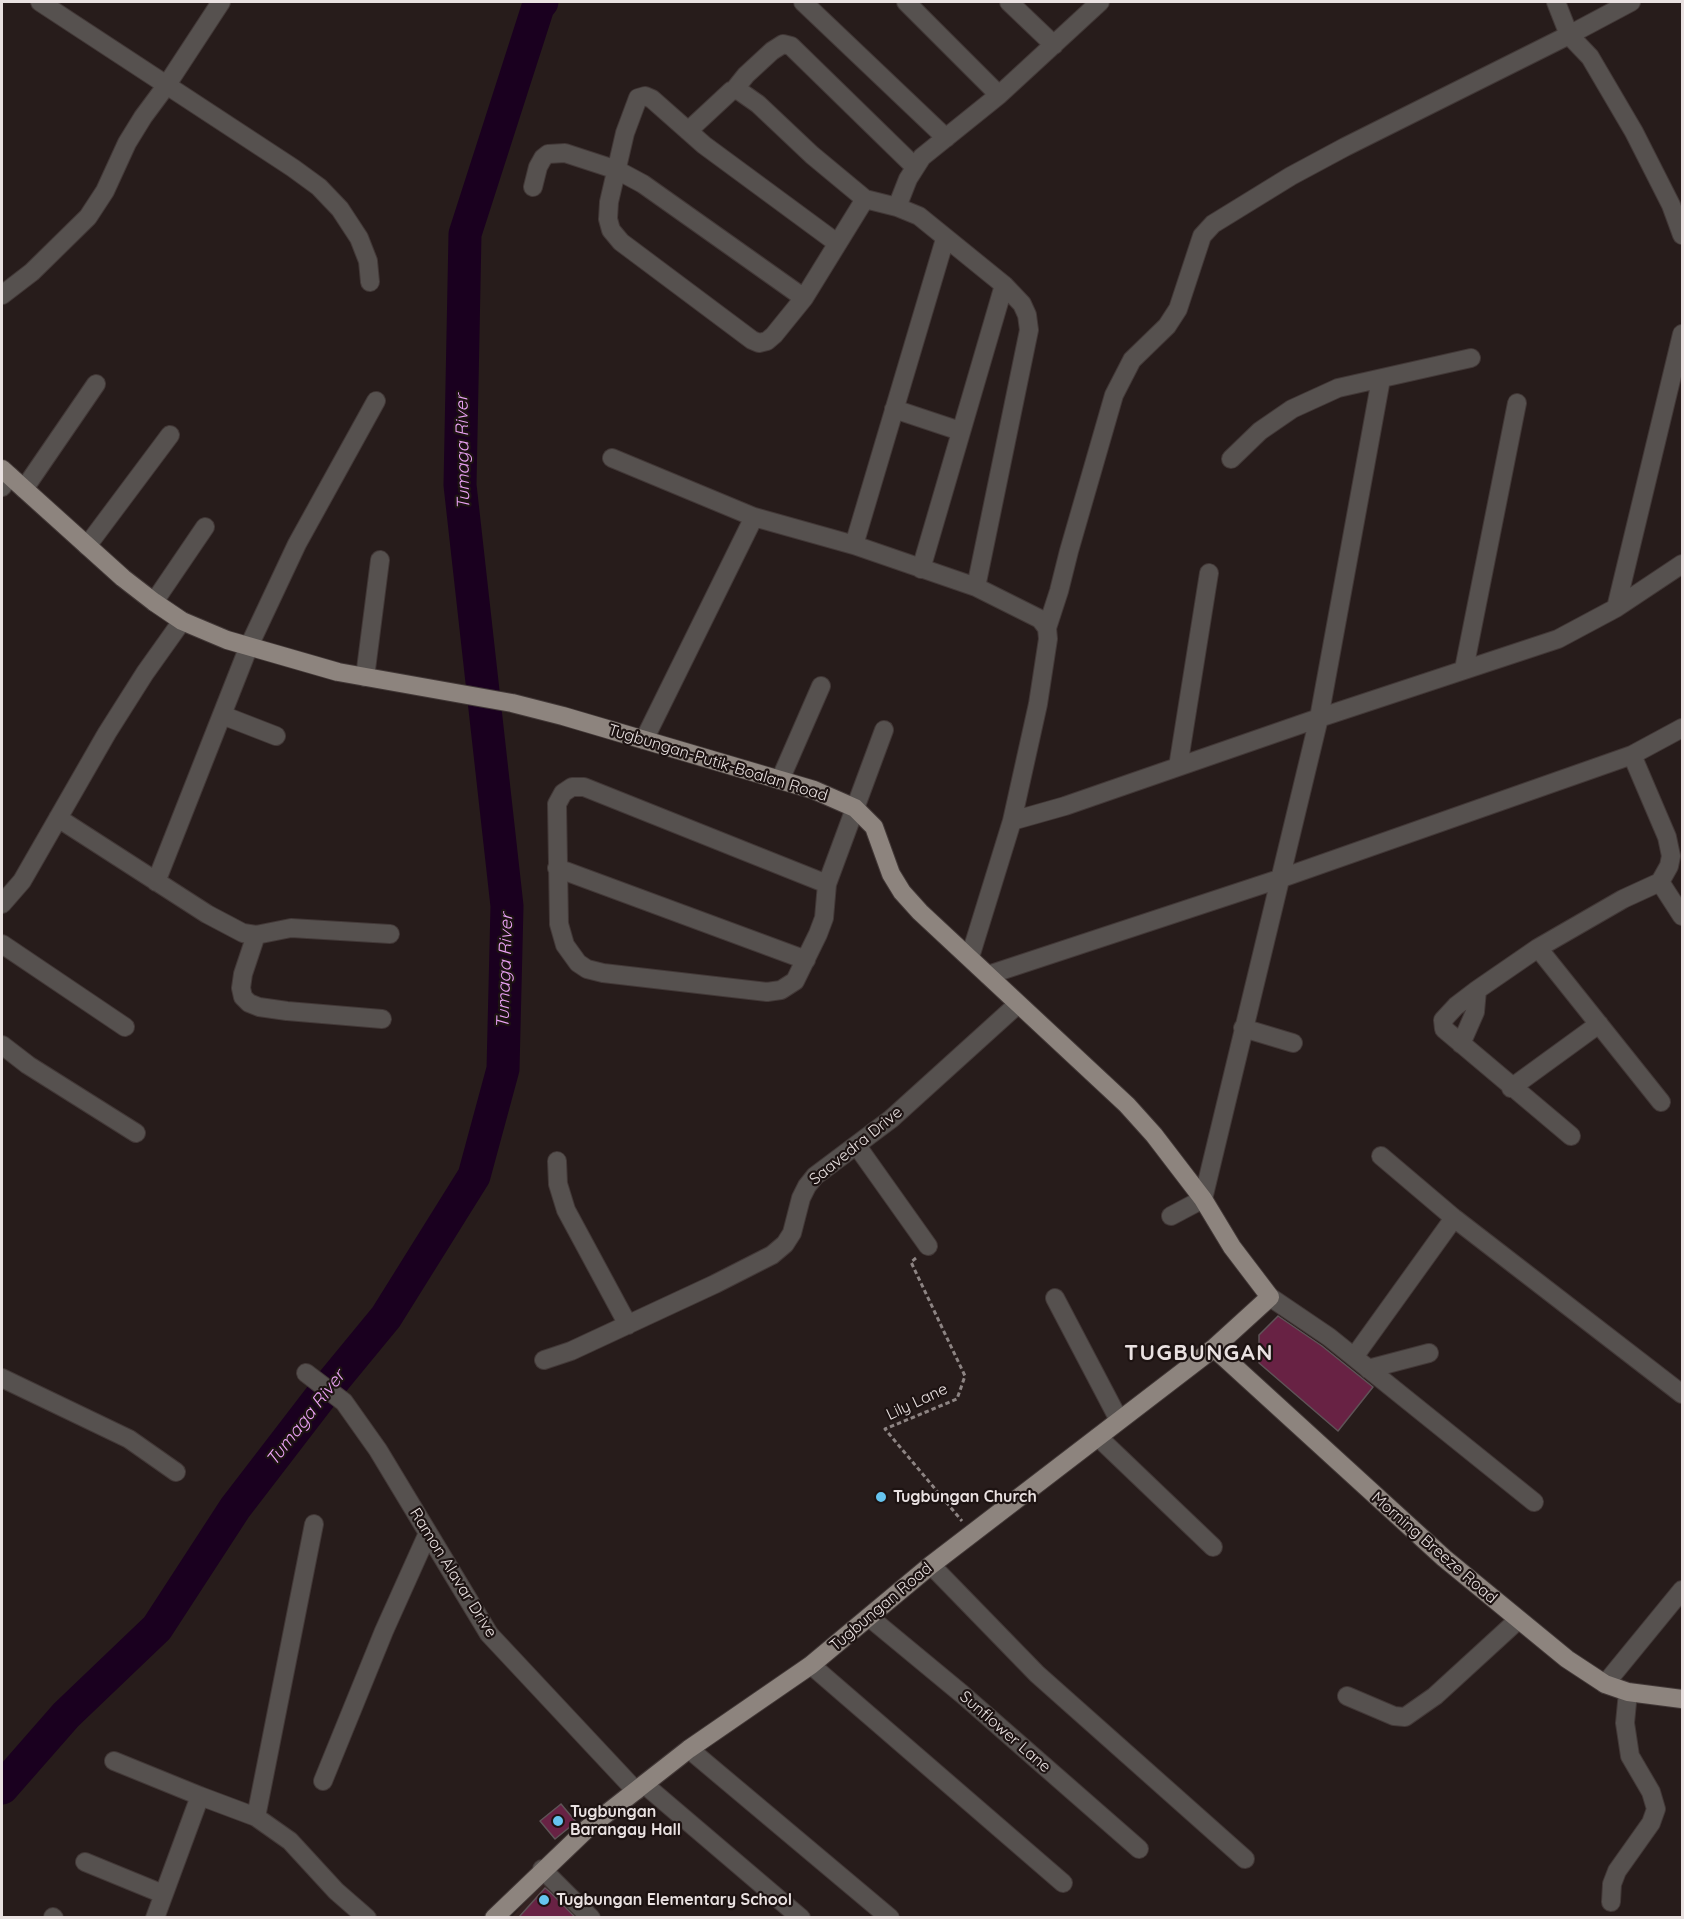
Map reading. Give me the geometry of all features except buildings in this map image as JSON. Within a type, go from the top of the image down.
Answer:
[{"type":"main road","name":"Tugbungan-Putik-Boalan Road","points":[[9,480],[154,602],[182,621],[227,639],[329,669],[513,703],[814,790],[855,808],[874,826],[891,874],[902,892],[1127,1105],[1154,1135],[1203,1199],[1232,1247],[1270,1297]]},
{"type":"main road","name":"Tugbungan Road","points":[[494,1917],[542,1869],[588,1828],[689,1749],[811,1665],[931,1565],[1214,1348],[1270,1297]]},
{"type":"main road","name":"Morning Breeze Road","points":[[1214,1348],[1444,1558],[1567,1659],[1605,1684],[1628,1692],[1683,1699]]},
{"type":"street","points":[[40,2],[319,187],[340,209],[359,238],[368,261],[370,282]]},
{"type":"street","points":[[2,295],[32,272],[88,218],[105,191],[127,142],[221,2]]},
{"type":"street","points":[[803,2],[946,138]]},
{"type":"street","points":[[906,2],[999,95]]},
{"type":"street","points":[[1009,2],[1054,45]]},
{"type":"street","points":[[897,207],[915,167],[934,146],[999,95],[1100,2]]},
{"type":"street","points":[[1556,2],[1569,34],[1590,57],[1634,132],[1683,235]]},
{"type":"street","points":[[970,957],[1012,821],[1038,704],[1048,639],[1047,628],[1114,395],[1132,360],[1167,326],[1178,309],[1202,236],[1213,224],[1309,166],[1631,2]]},
{"type":"street","points":[[688,131],[734,90],[746,75],[772,51],[783,45],[791,46],[915,167]]},
{"type":"street","points":[[734,90],[758,104],[812,155],[865,199],[897,207],[919,216],[1004,285],[1022,304],[1027,315],[1029,330],[976,587]]},
{"type":"street","points":[[837,243],[704,145],[652,99],[640,96],[625,134],[609,202],[608,219],[611,230],[621,242],[752,340],[759,343],[767,342],[804,298],[865,199]]},
{"type":"street","points":[[533,187],[538,167],[548,154],[566,153],[617,170],[651,189],[804,298]]},
{"type":"street","points":[[854,545],[945,239]]},
{"type":"street","points":[[921,568],[1004,285]]},
{"type":"street","points":[[1616,608],[1683,334]]},
{"type":"street","points":[[1232,459],[1260,430],[1292,409],[1338,388],[1471,358]]},
{"type":"street","points":[[1171,1216],[1203,1199],[1319,718],[1381,379]]},
{"type":"street","points":[[9,480],[96,384]]},
{"type":"street","points":[[156,882],[249,646],[297,544],[376,401]]},
{"type":"street","points":[[1464,669],[1517,403]]},
{"type":"street","points":[[894,409],[960,431]]},
{"type":"street","points":[[87,546],[170,435]]},
{"type":"street","points":[[612,458],[754,517],[854,545],[976,587],[1040,619],[1047,628]]},
{"type":"street","points":[[644,740],[754,517]]},
{"type":"street","points":[[154,602],[205,527]]},
{"type":"street","points":[[365,677],[380,560]]},
{"type":"street","points":[[1012,821],[1065,806],[1319,718],[1558,639],[1616,608],[1683,564]]},
{"type":"street","points":[[1178,767],[1209,573]]},
{"type":"street","points":[[2,904],[22,881],[145,673],[182,621]]},
{"type":"street","points":[[780,780],[820,686]]},
{"type":"street","points":[[222,715],[276,736]]},
{"type":"street","points":[[988,975],[1279,879],[1632,755],[1683,728]]},
{"type":"street","points":[[827,884],[584,787],[572,787],[563,793],[557,804],[559,924],[565,945],[578,963],[587,969],[603,973],[767,992],[781,990],[795,981],[824,918],[827,884],[884,730]]},
{"type":"street","points":[[1571,1136],[1511,1088],[1444,1029],[1443,1020],[1476,990],[1538,948],[1623,899],[1660,882],[1677,855],[1632,755]]},
{"type":"street","points":[[58,818],[156,882],[243,933],[256,935],[291,928],[390,934]]},
{"type":"street","points":[[557,868],[806,960]]},
{"type":"street","points":[[1660,882],[1683,916]]},
{"type":"street","points":[[256,935],[243,974],[241,988],[243,998],[249,1004],[287,1011],[381,1019]]},
{"type":"street","points":[[2,944],[125,1028]]},
{"type":"street","points":[[1538,948],[1661,1102]]},
{"type":"street","points":[[1461,1044],[1475,1012],[1476,990]]},
{"type":"street","name":"Saavedra Drive","points":[[544,1360],[572,1351],[716,1284],[772,1255],[785,1244],[792,1233],[801,1198],[815,1176],[891,1119],[1018,1004]]},
{"type":"street","points":[[1511,1088],[1599,1024]]},
{"type":"street","points":[[1243,1028],[1293,1043]]},
{"type":"street","points":[[2,1045],[28,1065],[136,1133]]},
{"type":"street","points":[[857,1146],[928,1246]]},
{"type":"street","points":[[1381,1156],[1454,1218],[1683,1394]]},
{"type":"street","points":[[557,1161],[558,1184],[566,1210],[628,1325]]},
{"type":"street","points":[[1354,1357],[1454,1218]]},
{"type":"street","points":[[1270,1297],[1354,1357],[1534,1502]]},
{"type":"street","points":[[1055,1298],[1119,1420]]},
{"type":"street","points":[[1368,1369],[1429,1353]]},
{"type":"street","name":"Ramon Alavar Drive","points":[[306,1373],[344,1402],[378,1450],[489,1634],[640,1788],[801,1917]]},
{"type":"street","points":[[2,1378],[129,1439],[176,1472]]},
{"type":"street","points":[[1098,1437],[1213,1547]]},
{"type":"street","points":[[256,1817],[314,1524]]},
{"type":"street","points":[[323,1780],[384,1631],[428,1533]]},
{"type":"street","points":[[931,1565],[1045,1682],[1245,1859]]},
{"type":"street","points":[[1605,1684],[1683,1590]]},
{"type":"street","name":"Sunflower Lane","points":[[869,1617],[962,1694],[1139,1849]]},
{"type":"street","points":[[1347,1696],[1394,1716],[1405,1717],[1435,1696],[1518,1620]]},
{"type":"street","points":[[811,1665],[1063,1883]]},
{"type":"street","points":[[1611,1902],[1612,1884],[1617,1871],[1651,1822],[1656,1809],[1651,1792],[1630,1756],[1625,1723],[1628,1692]]},
{"type":"street","points":[[689,1749],[890,1917]]},
{"type":"street","points":[[114,1761],[256,1817],[290,1841],[336,1891],[367,1917]]},
{"type":"street","points":[[155,1917],[200,1796]]},
{"type":"street","points":[[85,1862],[163,1894]]},
{"type":"street","points":[[542,1869],[591,1917]]},
{"type":"path","name":"Lily Lane","points":[[928,1246],[911,1262],[965,1376],[957,1399],[885,1429],[972,1533]]},
{"type":"shaded area","name":"Tugbungan Elementary School","points":[[543,1883],[579,1918],[511,1918]]},
{"type":"waterway","name":"Tumaga River","points":[[2,1788],[66,1715],[157,1628],[235,1508],[321,1396],[386,1317],[474,1176],[503,1069],[507,906],[460,485],[465,234],[538,7],[542,2]]},
{"type":"place","name":"Tugbungan Church","points":[[881,1497]]},
{"type":"place","name":"Tugbungan Barangay Hall","points":[[558,1821]]},
{"type":"place","name":"Tugbungan Elementary School","points":[[544,1900]]},
{"type":"district","name":"TUGBUNGAN","points":[[1199,1353]]}]
